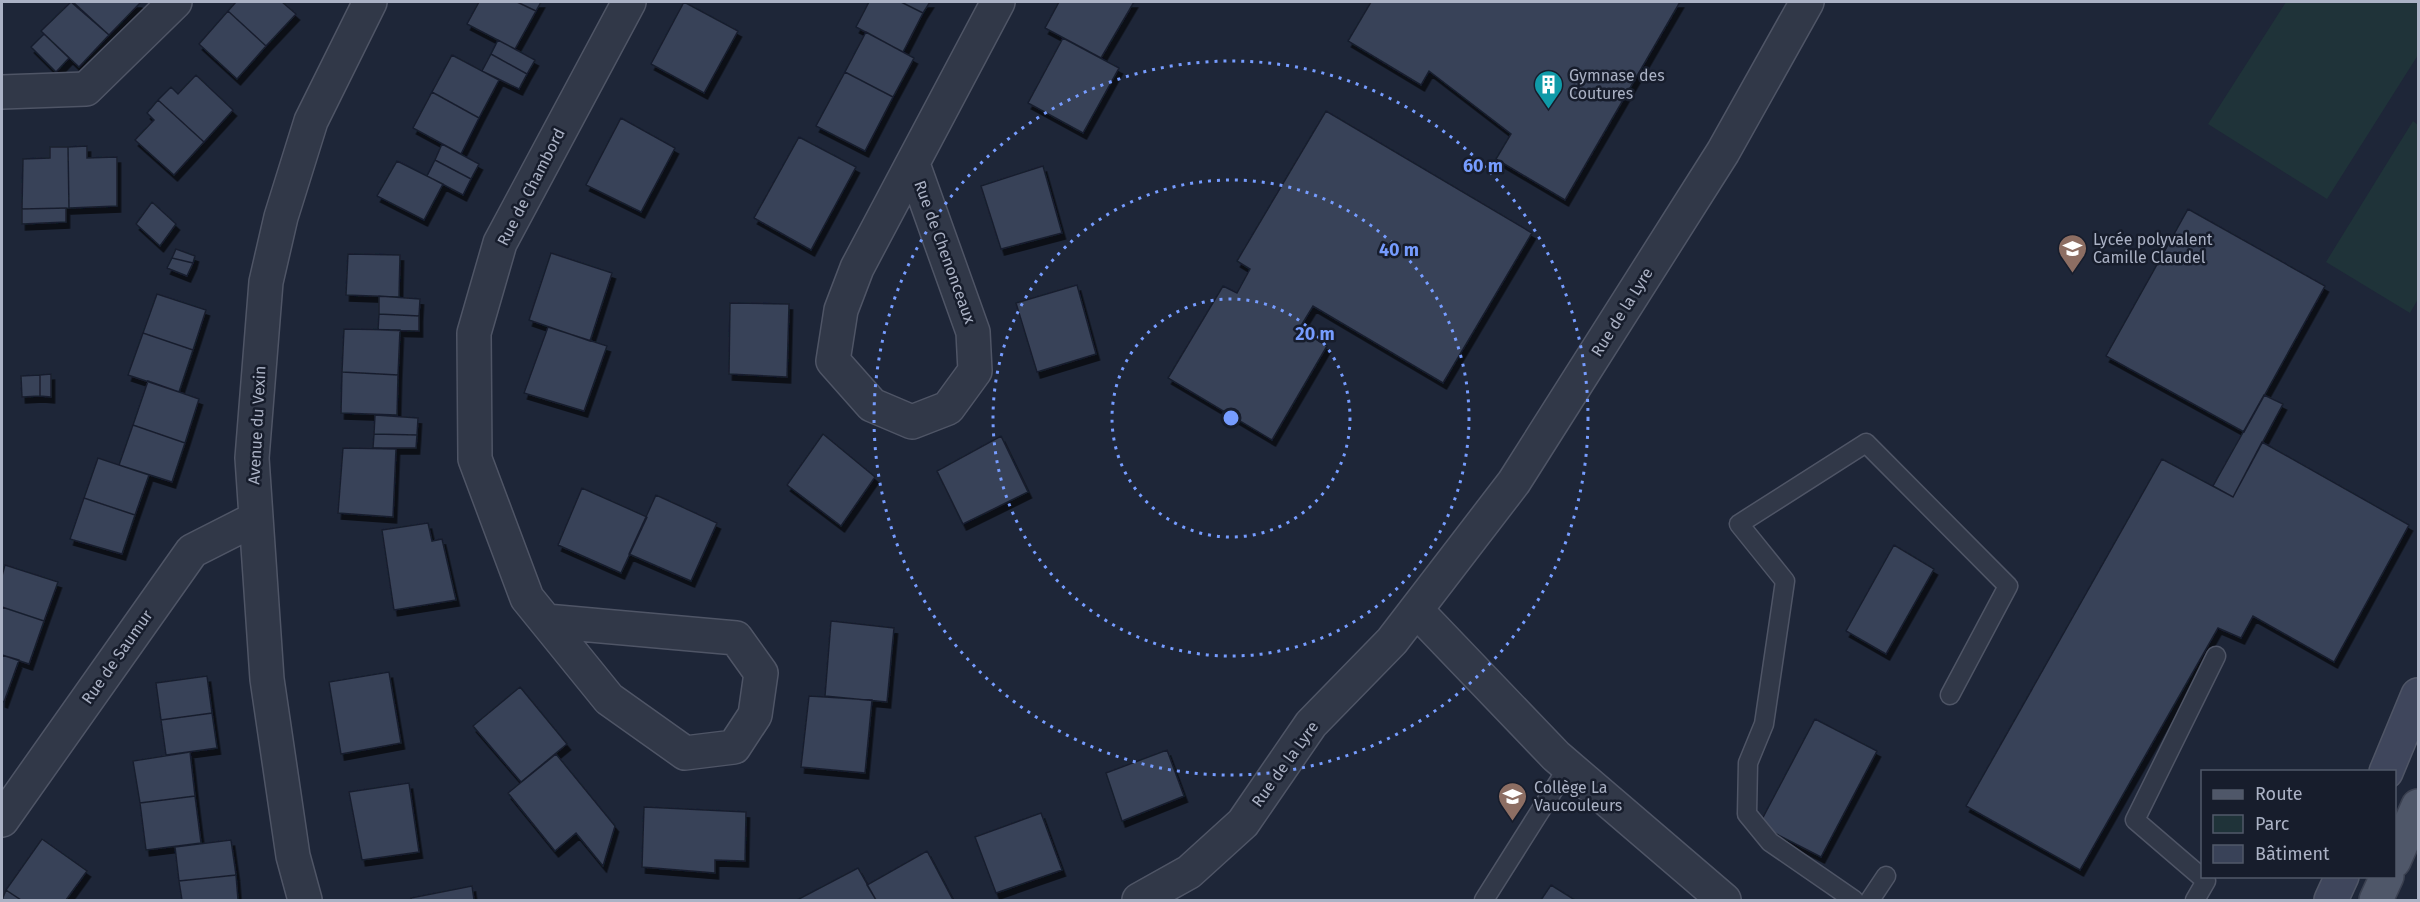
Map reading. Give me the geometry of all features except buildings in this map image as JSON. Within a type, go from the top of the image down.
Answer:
[{"type":"main road","points":[[2386,770],[2418,695]]},
{"type":"main road","points":[[2396,856],[2418,806]]},
{"type":"main road","points":[[2331,900],[2341,878]]},
{"type":"main road","points":[[2376,900],[2386,878]]},
{"type":"street","points":[[2,92],[86,89],[176,2]]},
{"type":"street","name":"Avenue du Vexin","points":[[305,900],[293,856],[267,679],[252,458],[266,282],[281,217],[311,121],[370,2]]},
{"type":"street","name":"Rue de Chambord","points":[[546,621],[736,638],[761,673],[755,715],[734,747],[685,753],[609,699],[527,598],[475,459],[474,333],[500,243],[629,2]]},
{"type":"street","name":"Rue de Chenonceaux","points":[[913,164],[973,332],[975,372],[948,408],[912,422],[872,405],[833,361],[841,310],[857,268],[999,2]]},
{"type":"street","name":"Rue de la Lyre","points":[[1139,900],[1189,872],[1243,823],[1311,724],[1392,641],[1514,482],[1724,152],[1807,2]]},
{"type":"street","name":"Rue de Saumur","points":[[2,820],[192,551],[255,519]]},
{"type":"street","points":[[1417,611],[1568,767],[1724,900]]},
{"type":"lane","points":[[1854,900],[1770,842],[1747,814],[1748,763],[1764,724],[1785,581],[1739,524],[1866,443],[2008,586],[1950,695]]},
{"type":"lane","points":[[2201,877],[2135,820],[2216,656]]},
{"type":"lane","points":[[1484,900],[1568,767]]},
{"type":"lane","points":[[1870,900],[1886,876]]},
{"type":"lane","points":[[2195,900],[2206,881],[2203,878]]},
{"type":"green space","points":[[2286,2],[2418,2],[2418,55],[2327,199],[2208,124]]},
{"type":"green space","points":[[2413,121],[2418,125],[2418,299],[2410,313],[2326,262]]},
{"type":"place","name":"Gymnase des Coutures","points":[[1548,110]]},
{"type":"place","name":"Lycée polyvalent Camille Claudel","points":[[2072,274]]},
{"type":"place","name":"Collège La Vaucouleurs","points":[[1513,822]]}]
